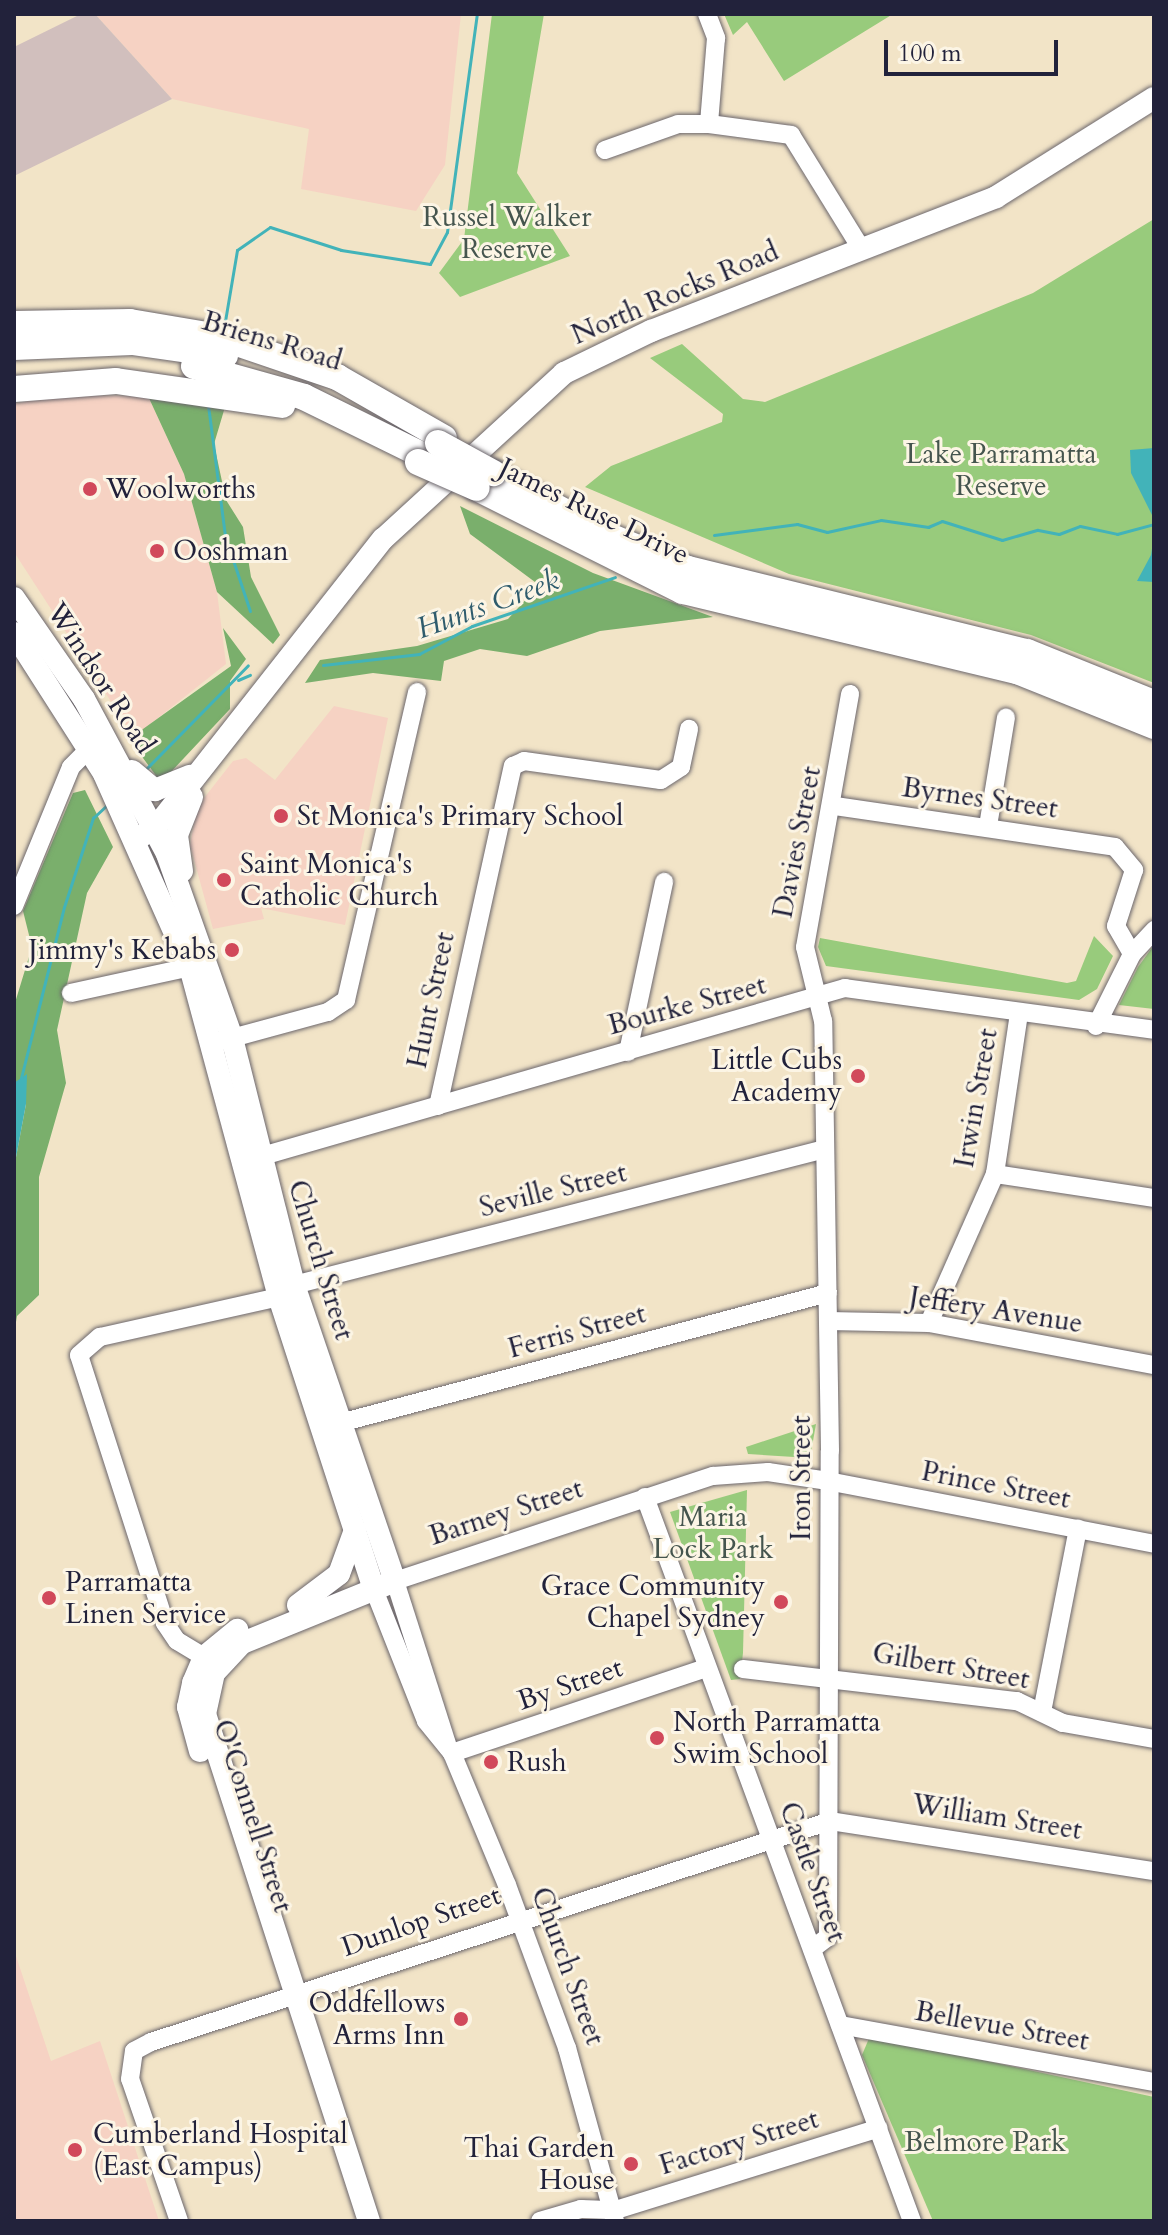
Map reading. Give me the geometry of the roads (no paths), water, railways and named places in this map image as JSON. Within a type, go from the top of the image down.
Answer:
[{"type":"highway","points":[[14,324],[109,321],[180,356]]},
{"type":"highway","name":"Briens Road","points":[[14,347],[101,341],[249,371]]},
{"type":"highway","points":[[14,389],[84,381],[180,356]]},
{"type":"highway","points":[[14,364],[180,356],[249,371]]},
{"type":"highway","name":"James Ruse Drive","points":[[249,371],[431,450],[683,591],[1017,671],[1154,726]]},
{"type":"highway","name":"James Ruse Drive","points":[[485,481],[688,569],[1027,652],[1154,703]]},
{"type":"main road","name":"North Rocks Road","points":[[147,833],[383,539],[533,396],[600,352],[996,197],[1154,98]]},
{"type":"main road","name":"Windsor Road","points":[[14,598],[134,792]]},
{"type":"main road","name":"Windsor Road","points":[[14,633],[90,748],[117,765]]},
{"type":"main road","name":"North Rocks Road","points":[[184,901],[177,835],[206,762]]},
{"type":"main road","points":[[117,765],[134,792],[170,790],[206,762]]},
{"type":"main road","name":"Church Street","points":[[134,792],[190,967],[223,1041]]},
{"type":"main road","name":"Church Street","points":[[147,833],[184,901],[223,1041],[251,1159],[355,1530],[384,1584]]},
{"type":"main road","name":"Church Street","points":[[287,1291],[340,1423],[384,1584]]},
{"type":"main road","points":[[212,1661],[240,1628],[327,1588],[355,1530]]},
{"type":"main road","name":"Barney Street","points":[[212,1661],[254,1636],[384,1584]]},
{"type":"main road","name":"O'Connell Street","points":[[212,1661],[206,1695],[209,1740],[355,2221]]},
{"type":"main road","name":"O'Connell Street","points":[[288,1996],[369,2221]]},
{"type":"street","points":[[707,14],[716,38],[709,124]]},
{"type":"street","points":[[605,150],[678,124],[709,124],[791,135],[862,250]]},
{"type":"street","points":[[223,1041],[328,1012],[346,1000],[417,692]]},
{"type":"street","name":"Davies Street","points":[[820,997],[805,947],[835,806],[850,694]]},
{"type":"street","points":[[988,826],[1006,717]]},
{"type":"street","name":"Hunt Street","points":[[438,1106],[513,766],[524,761],[661,780],[681,767],[689,729]]},
{"type":"street","points":[[14,906],[71,767],[90,748]]},
{"type":"street","name":"Byrnes Street","points":[[835,806],[1115,847],[1134,870],[1116,926],[1132,954]]},
{"type":"street","points":[[628,1052],[664,882]]},
{"type":"street","points":[[1096,1026],[1132,954],[1154,930]]},
{"type":"street","points":[[71,993],[190,967]]},
{"type":"street","name":"Bourke Street","points":[[251,1159],[857,987],[1096,1026],[1154,1030]]},
{"type":"street","name":"Iron Street","points":[[812,1949],[828,1937],[830,1821],[828,1293],[820,997]]},
{"type":"street","name":"Irwin Street","points":[[929,1323],[995,1174],[1019,1013]]},
{"type":"street","name":"Seville Street","points":[[212,1661],[177,1641],[165,1623],[79,1355],[100,1337],[287,1291],[825,1149]]},
{"type":"street","points":[[995,1174],[1154,1198]]},
{"type":"street","name":"Ferris Street","points":[[340,1423],[828,1293]]},
{"type":"street","name":"Jeffery Avenue","points":[[828,1321],[929,1323],[1154,1365]]},
{"type":"street","name":"Barney Street","points":[[384,1584],[645,1497],[740,1471],[828,1481]]},
{"type":"street","name":"Prince Street","points":[[828,1481],[1154,1544]]},
{"type":"street","name":"Castle Street","points":[[645,1497],[912,2221]]},
{"type":"street","points":[[1042,1712],[1078,1529]]},
{"type":"street","name":"Church Street","points":[[384,1584],[426,1721],[450,1750],[519,1917],[617,2218]]},
{"type":"street","name":"By Street","points":[[450,1750],[706,1668]]},
{"type":"street","points":[[743,1669],[830,1675]]},
{"type":"street","name":"Gilbert Street","points":[[830,1675],[1017,1701],[1042,1712],[1154,1739]]},
{"type":"street","name":"Dunlop Street","points":[[179,2221],[130,2079],[131,2059],[151,2042],[519,1917],[830,1821]]},
{"type":"street","name":"William Street","points":[[830,1821],[1154,1871]]},
{"type":"street","name":"Bellevue Street","points":[[840,2025],[1154,2082]]},
{"type":"street","name":"Factory Street","points":[[540,2221],[581,2209],[617,2218],[879,2128]]},
{"type":"water","points":[[1154,448],[1154,519],[1131,473],[1130,450]]},
{"type":"water","points":[[1154,536],[1154,582],[1137,581],[1151,555]]},
{"type":"water","points":[[27,1074],[26,1104],[14,1168],[14,1083]]},
{"type":"waterway","points":[[224,327],[237,250],[270,227],[341,250],[430,264],[447,232],[477,14]]},
{"type":"waterway","points":[[208,405],[225,536],[250,611]]},
{"type":"waterway","name":"Hunts Creek","points":[[714,535],[797,524],[827,532],[881,520],[928,527],[942,521],[1002,540],[1038,530],[1059,534],[1080,526],[1117,534],[1154,524]]},
{"type":"waterway","name":"Hunts Creek","points":[[323,665],[419,654],[472,626],[615,577]]},
{"type":"waterway","points":[[144,771],[248,665]]},
{"type":"waterway","name":"Hunts Creek","points":[[238,680],[250,675]]},
{"type":"waterway","points":[[21,1078],[64,907],[93,818],[109,803]]},
{"type":"tram line","points":[[566,2221],[611,2221]]},
{"type":"place","name":"Woolworths","points":[[90,489]]},
{"type":"place","name":"Ooshman","points":[[157,551]]},
{"type":"place","name":"St Monica's Primary School","points":[[281,816]]},
{"type":"place","name":"Saint Monica's Catholic Church","points":[[224,880]]},
{"type":"place","name":"Jimmy's Kebabs","points":[[232,950]]},
{"type":"place","name":"Little Cubs Academy","points":[[858,1076]]},
{"type":"place","name":"Parramatta Linen Service","points":[[49,1598]]},
{"type":"place","name":"Grace Community Chapel Sydney","points":[[781,1602]]},
{"type":"place","name":"North Parramatta Swim School","points":[[657,1738]]},
{"type":"place","name":"Rush","points":[[491,1762]]},
{"type":"place","name":"Oddfellows Arms Inn","points":[[461,2019]]},
{"type":"place","name":"Cumberland Hospital (East Campus)","points":[[75,2150]]},
{"type":"place","name":"Thai Garden House","points":[[631,2164]]},
{"type":"park label","name":"Russel Walker Reserve","points":[[507,233]]},
{"type":"park label","name":"Lake Parramatta Reserve","points":[[1001,470]]},
{"type":"park label","name":"Maria Lock Park","points":[[713,1533]]},
{"type":"park label","name":"Belmore Park","points":[[985,2142]]}]
